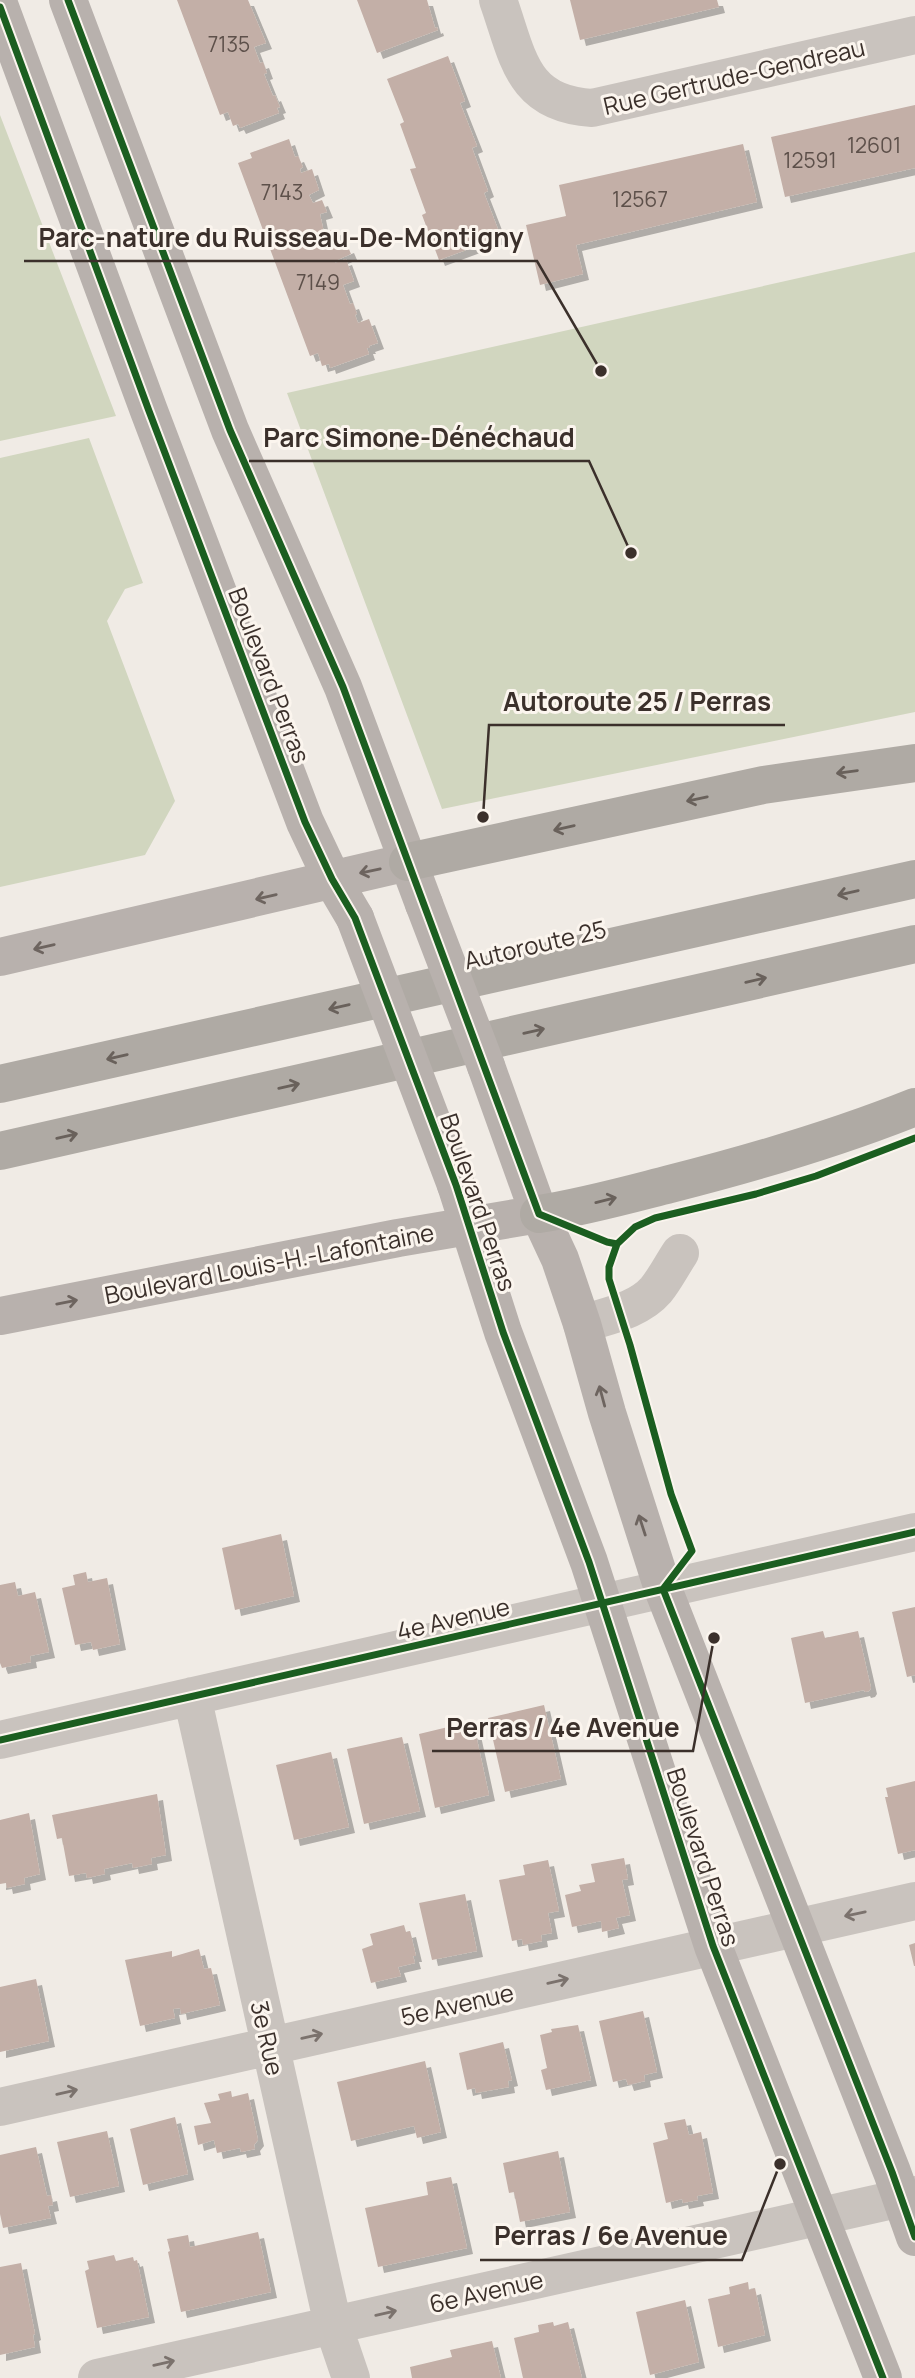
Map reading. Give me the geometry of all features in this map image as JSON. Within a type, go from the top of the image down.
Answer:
[{"type":"highway","points":[[408,862],[763,785],[915,763]]},
{"type":"highway","name":"Autoroute 25","points":[[0,1084],[915,879]]},
{"type":"highway","points":[[0,1151],[915,944]]},
{"type":"highway","points":[[539,1214],[584,1206],[756,1161],[852,1132],[915,1107]]},
{"type":"main road","name":"Boulevard Perras","points":[[68,0],[221,408],[343,687],[539,1214],[560,1259],[663,1590],[796,1927],[908,2196],[915,2237]]},
{"type":"main road","name":"Boulevard Perras","points":[[0,7],[305,822],[332,879],[355,918],[456,1185],[503,1332],[589,1562],[713,1946],[883,2378]]},
{"type":"main road","points":[[0,957],[408,862]]},
{"type":"main road","name":"Boulevard Louis-H.-Lafontaine","points":[[0,1316],[539,1214]]},
{"type":"street","name":"Rue Gertrude-Gendreau","points":[[498,0],[526,77],[538,90],[572,107],[592,108],[915,35]]},
{"type":"street","points":[[582,1324],[629,1309],[645,1300],[655,1291],[680,1253]]},
{"type":"street","name":"4e Avenue","points":[[0,1740],[915,1532]]},
{"type":"street","name":"3e Rue","points":[[192,1696],[334,2325],[351,2378]]},
{"type":"street","name":"5e Avenue","points":[[0,2107],[915,1901]]},
{"type":"street","name":"6e Avenue","points":[[97,2378],[908,2196]]},
{"type":"green space","points":[[0,115],[116,416],[0,441]]},
{"type":"green space","points":[[915,252],[915,712],[442,809],[287,393]]},
{"type":"green space","points":[[89,438],[143,583],[125,589],[107,621],[175,801],[145,855],[0,887],[0,458]]},
{"type":"building","points":[[177,0],[248,0],[266,43],[254,47],[260,63],[263,62],[267,73],[264,74],[280,107],[277,108],[279,113],[240,128],[238,124],[233,126],[228,112],[220,115]]},
{"type":"building","points":[[357,0],[427,0],[435,28],[438,30],[377,53]]},
{"type":"building","points":[[570,0],[717,0],[719,7],[580,40]]},
{"type":"building","points":[[448,56],[465,101],[460,103],[477,146],[472,148],[488,191],[484,193],[501,237],[439,260],[422,215],[426,213],[410,169],[416,168],[400,124],[404,122],[387,79]]},
{"type":"building","points":[[915,105],[915,168],[785,197],[771,137]]},
{"type":"building","points":[[289,139],[295,157],[298,156],[303,167],[300,169],[301,173],[312,169],[319,190],[309,195],[313,203],[322,200],[327,212],[320,214],[324,233],[335,229],[343,249],[348,247],[351,254],[335,263],[346,259],[354,281],[343,285],[350,304],[353,303],[358,323],[369,319],[378,343],[367,348],[369,354],[330,368],[329,364],[322,366],[318,353],[310,356],[238,163],[252,158],[250,153]]},
{"type":"building","points":[[743,144],[757,202],[576,245],[583,274],[540,285],[526,225],[566,216],[559,185]]},
{"type":"building","points":[[281,1534],[294,1596],[235,1610],[222,1548]]},
{"type":"building","points":[[86,1572],[88,1582],[107,1578],[120,1644],[93,1650],[91,1642],[75,1645],[62,1588],[75,1585],[73,1575]]},
{"type":"building","points":[[15,1582],[18,1596],[35,1592],[49,1652],[30,1656],[31,1662],[2,1668],[0,1585]]},
{"type":"building","points":[[915,1607],[915,1675],[907,1677],[892,1612]]},
{"type":"building","points":[[823,1631],[825,1638],[858,1631],[871,1688],[869,1691],[805,1703],[791,1638]]},
{"type":"building","points":[[544,1705],[561,1779],[505,1792],[488,1718]]},
{"type":"building","points":[[473,1721],[489,1795],[435,1808],[419,1734]]},
{"type":"building","points":[[402,1737],[420,1811],[364,1824],[347,1749]]},
{"type":"building","points":[[331,1752],[349,1827],[294,1840],[276,1765]]},
{"type":"building","points":[[915,1781],[915,1850],[898,1854],[885,1797],[888,1797],[886,1788]]},
{"type":"building","points":[[157,1794],[166,1855],[151,1858],[152,1864],[133,1868],[132,1863],[104,1869],[105,1874],[87,1878],[86,1873],[69,1876],[62,1838],[57,1839],[52,1815]]},
{"type":"building","points":[[29,1813],[40,1874],[24,1878],[25,1884],[7,1888],[6,1883],[0,1884],[0,1820]]},
{"type":"building","points":[[624,1858],[628,1879],[622,1880],[630,1915],[616,1918],[619,1928],[602,1932],[601,1921],[572,1927],[565,1895],[581,1891],[579,1885],[595,1882],[591,1864]]},
{"type":"building","points":[[548,1860],[559,1911],[548,1913],[552,1933],[541,1935],[542,1941],[523,1945],[522,1939],[512,1941],[499,1880],[525,1875],[523,1865]]},
{"type":"building","points":[[465,1894],[477,1951],[432,1960],[419,1903]]},
{"type":"building","points":[[404,1925],[406,1932],[410,1931],[415,1963],[398,1967],[401,1976],[371,1983],[362,1949],[373,1945],[370,1934]]},
{"type":"building","points":[[915,1943],[915,1966],[914,1966],[909,1945]]},
{"type":"building","points":[[199,1949],[204,1969],[211,1968],[220,2005],[181,2014],[180,2008],[173,2009],[175,2018],[140,2026],[125,1960],[172,1951],[172,1957]]},
{"type":"building","points":[[36,1979],[49,2041],[0,2052],[0,1987]]},
{"type":"building","points":[[643,2011],[657,2072],[644,2075],[645,2081],[628,2085],[626,2079],[613,2082],[599,2021]]},
{"type":"building","points":[[578,2025],[591,2080],[546,2090],[541,2070],[547,2068],[540,2035],[552,2032],[551,2029]]},
{"type":"building","points":[[503,2042],[512,2080],[508,2081],[509,2087],[476,2093],[475,2088],[467,2090],[459,2053]]},
{"type":"building","points":[[425,2061],[441,2132],[417,2138],[414,2126],[351,2141],[337,2082]]},
{"type":"building","points":[[231,2091],[232,2097],[248,2093],[258,2140],[254,2145],[255,2149],[241,2152],[240,2148],[217,2153],[214,2140],[198,2145],[194,2126],[211,2123],[204,2103],[220,2100],[218,2094]]},
{"type":"building","points":[[175,2117],[188,2174],[143,2185],[130,2129]]},
{"type":"building","points":[[685,2119],[689,2135],[701,2132],[713,2193],[697,2196],[698,2200],[683,2203],[682,2199],[666,2203],[653,2143],[668,2139],[664,2123]]},
{"type":"building","points":[[107,2131],[119,2186],[70,2197],[57,2142]]},
{"type":"building","points":[[36,2147],[47,2196],[51,2195],[53,2205],[48,2206],[51,2218],[3,2228],[0,2214],[0,2155]]},
{"type":"building","points":[[558,2151],[570,2212],[520,2222],[514,2192],[509,2193],[503,2163]]},
{"type":"building","points":[[451,2177],[467,2248],[378,2267],[365,2208],[428,2195],[426,2182]]},
{"type":"building","points":[[258,2232],[271,2292],[181,2312],[167,2239],[188,2235],[190,2247]]},
{"type":"building","points":[[114,2255],[116,2261],[133,2257],[134,2261],[137,2260],[149,2317],[97,2328],[85,2271],[89,2269],[87,2261]]},
{"type":"building","points":[[21,2263],[35,2334],[35,2347],[0,2355],[0,2267]]},
{"type":"building","points":[[748,2282],[749,2290],[755,2288],[765,2335],[718,2347],[708,2299],[730,2294],[729,2287]]},
{"type":"building","points":[[685,2300],[699,2362],[650,2375],[636,2312]]},
{"type":"building","points":[[553,2322],[554,2326],[568,2322],[582,2378],[523,2378],[514,2338],[539,2332],[538,2325]]},
{"type":"building","points":[[492,2341],[501,2378],[412,2378],[410,2367],[452,2357],[450,2350]]},
{"type":"cycle path","points":[[68,0],[230,430],[343,687],[539,1214],[617,1244]]},
{"type":"cycle path","points":[[0,7],[305,822],[332,879],[355,918],[456,1185],[503,1332],[589,1562],[713,1946],[883,2378]]},
{"type":"cycle path","points":[[663,1589],[692,1551],[671,1494],[609,1279],[609,1267],[617,1244],[635,1227],[655,1218],[756,1194],[816,1176],[915,1138]]},
{"type":"cycle path","points":[[0,1740],[915,1532]]},
{"type":"cycle path","points":[[663,1589],[892,2172],[915,2237]]},
{"type":"place","name":"Parc-nature du Ruisseau-De-Montigny","points":[[601,371]]},
{"type":"place","name":"Parc Simone-Dénéchaud","points":[[631,553]]},
{"type":"place","name":"Autoroute 25 / Perras","points":[[483,817]]},
{"type":"place","name":"Perras / 4e Avenue","points":[[714,1638]]},
{"type":"place","name":"Perras / 6e Avenue","points":[[780,2164]]}]
